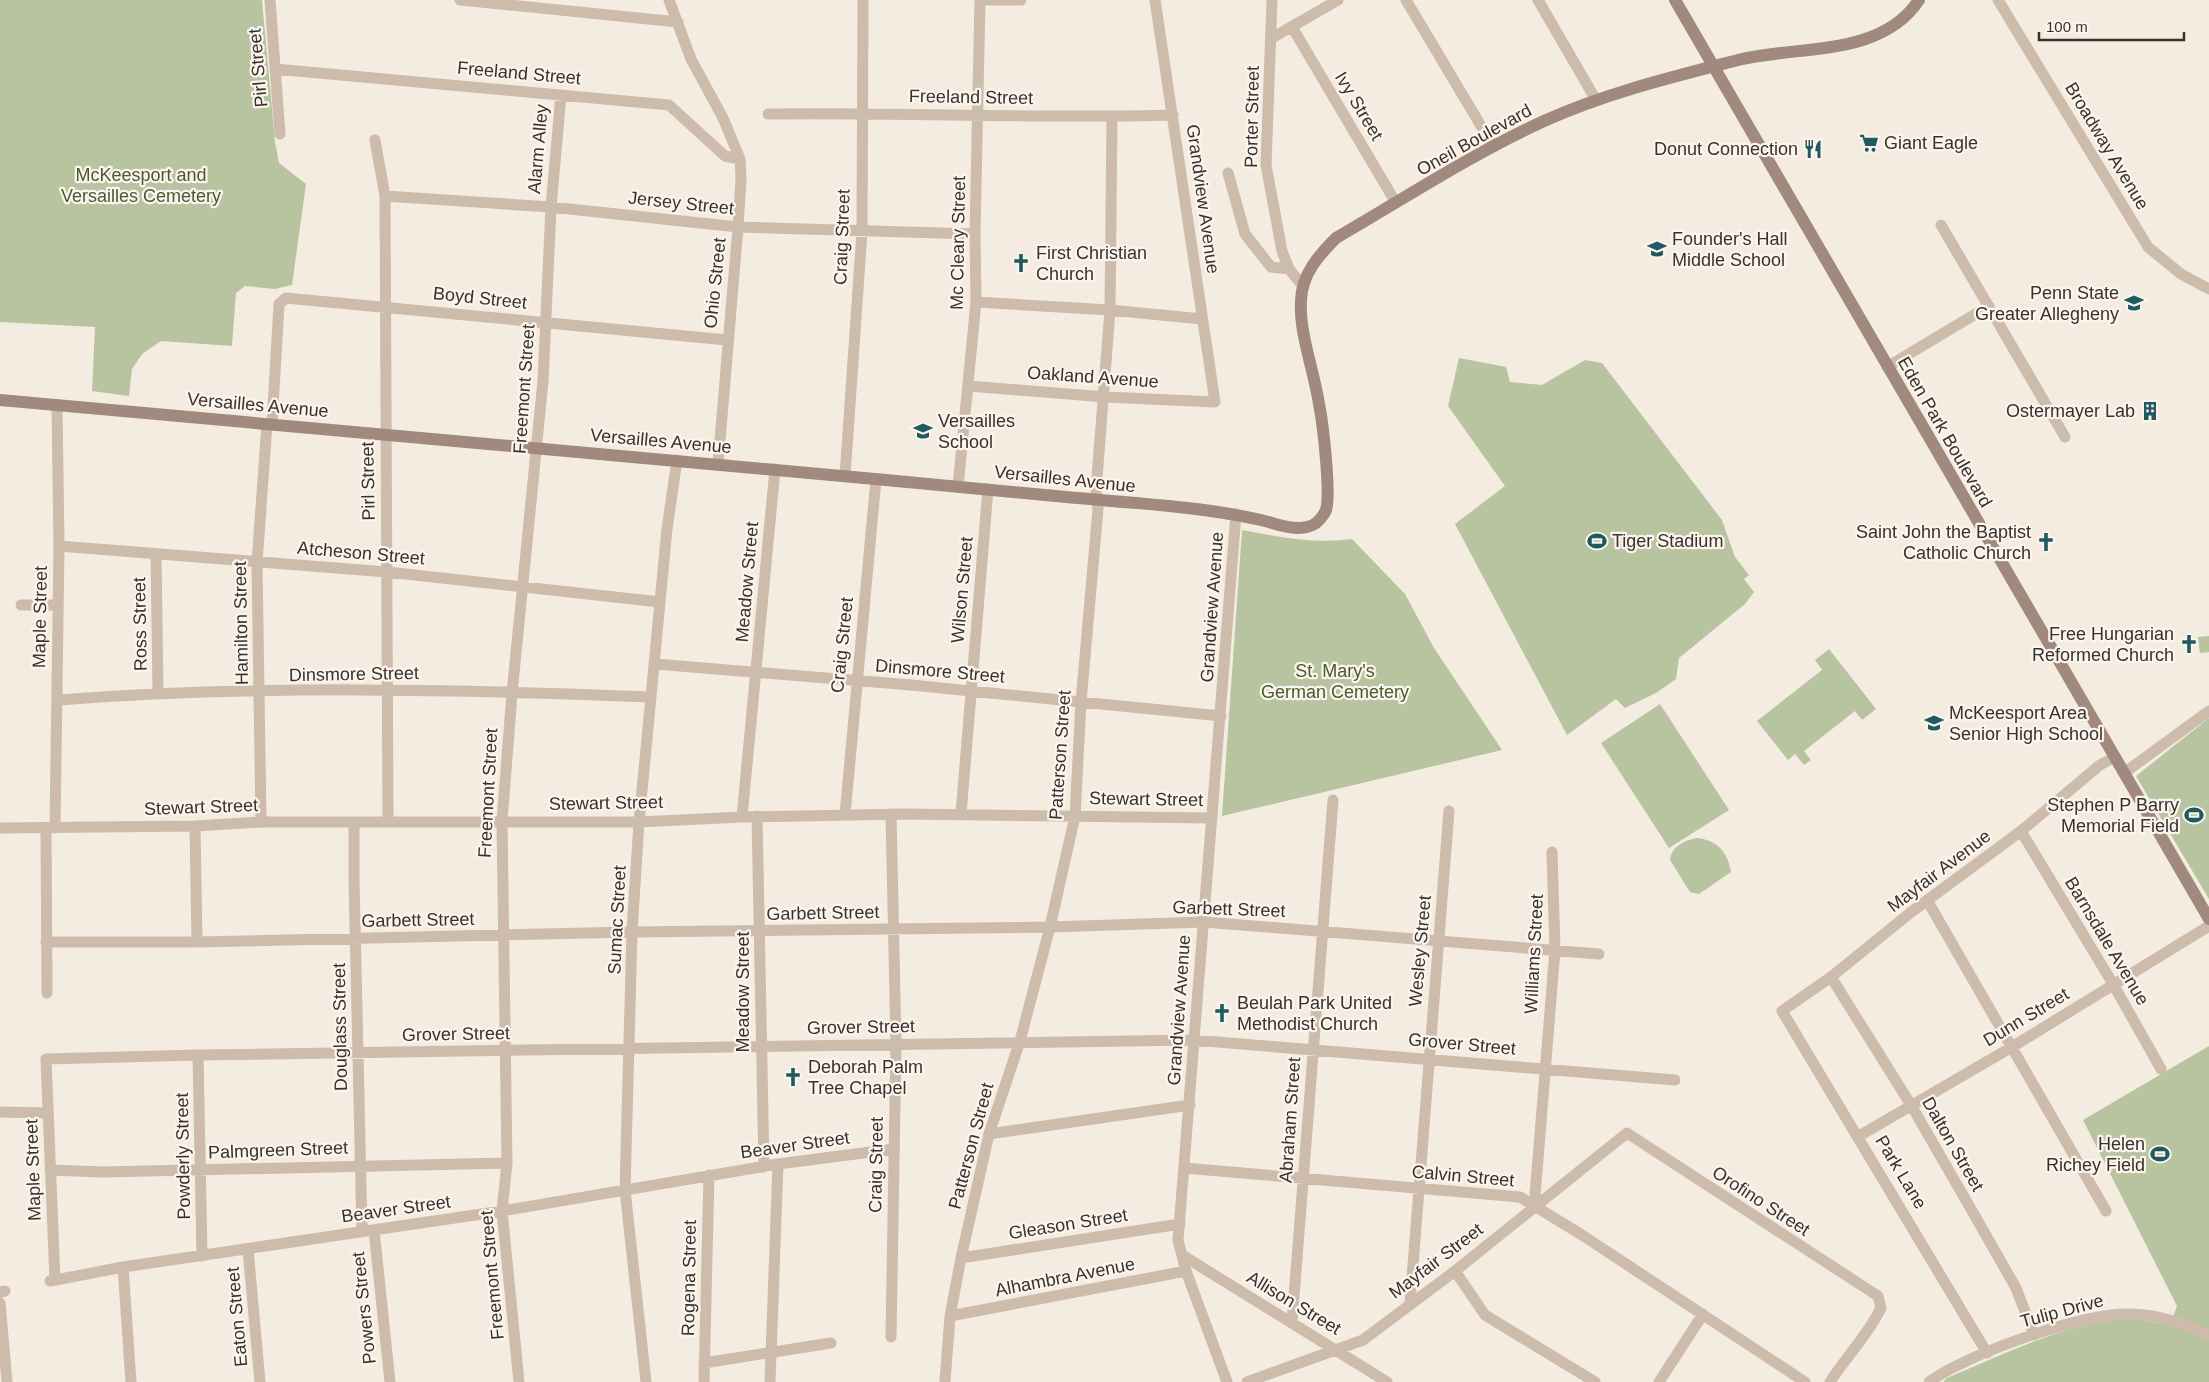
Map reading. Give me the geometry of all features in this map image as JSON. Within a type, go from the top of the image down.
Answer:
[{"type":"street","name":"Pirl Street","points":[[270,0],[280,134]]},
{"type":"street","points":[[460,0],[678,22]]},
{"type":"street","name":"Ohio Street","points":[[669,0],[691,58],[722,118],[740,159],[741,178],[738,227],[718,464]]},
{"type":"street","name":"Craig Street","points":[[845,476],[862,232],[863,0]]},
{"type":"street","points":[[980,0],[1021,0]]},
{"type":"street","name":"Mc Cleary Street","points":[[958,486],[976,302],[974,234],[980,0]]},
{"type":"street","name":"Grandview Avenue","points":[[1155,0],[1216,402]]},
{"type":"street","name":"Porter Street","points":[[1272,0],[1266,165],[1282,251],[1289,269],[1303,286]]},
{"type":"street","points":[[1272,38],[1338,0]]},
{"type":"street","points":[[1406,0],[1493,146]]},
{"type":"street","points":[[1538,0],[1596,100]]},
{"type":"street","name":"Eden Park Boulevard","points":[[1674,0],[2209,918]]},
{"type":"street","name":"Oneil Boulevard","points":[[1317,522],[1325,513],[1328,494],[1320,406],[1302,318],[1303,286],[1315,259],[1336,238],[1493,146],[1544,121],[1596,100],[1653,82],[1745,58],[1851,43],[1877,34],[1898,23],[1919,0]]},
{"type":"street","name":"Broadway Avenue","points":[[1998,0],[2148,247],[2182,274],[2209,289]]},
{"type":"street","name":"Ivy Street","points":[[1292,27],[1396,203]]},
{"type":"street","name":"Freeland Street","points":[[275,69],[669,105],[725,156],[740,159]]},
{"type":"street","name":"Alarm Alley","points":[[550,207],[561,95]]},
{"type":"street","name":"Freeland Street","points":[[768,114],[862,113],[1112,117],[1173,115]]},
{"type":"street","name":"Patterson Street","points":[[945,1382],[950,1316],[960,1258],[990,1134],[1020,1041],[1050,928],[1075,816],[1082,702],[1094,573],[1110,310],[1112,117]]},
{"type":"street","name":"Pirl Street","points":[[375,140],[385,196],[384,433],[387,572],[388,822]]},
{"type":"street","points":[[1228,173],[1245,234],[1271,267],[1289,269]]},
{"type":"street","name":"Jersey Street","points":[[385,196],[550,207],[738,227],[974,234]]},
{"type":"street","name":"Freemont Street","points":[[519,1382],[502,1211],[507,1163],[504,1050],[506,992],[502,936],[502,822],[512,693],[524,586],[547,322],[550,207]]},
{"type":"street","points":[[1941,225],[2065,437]]},
{"type":"street","name":"Boyd Street","points":[[276,351],[280,304],[286,298],[727,340]]},
{"type":"street","points":[[976,302],[1110,310],[1202,319]]},
{"type":"street","points":[[1887,368],[1989,306]]},
{"type":"street","name":"Hamilton Street","points":[[261,822],[257,563],[276,351]]},
{"type":"street","name":"Oakland Avenue","points":[[969,386],[1105,397],[1216,402]]},
{"type":"street","name":"Versailles Avenue","points":[[0,400],[958,486],[1236,514],[1296,528],[1317,522]]},
{"type":"street","name":"Maple Street","points":[[47,993],[46,942],[58,700],[58,405]]},
{"type":"street","name":"Sumac Street","points":[[646,1382],[625,1190],[631,1048],[632,932],[639,822],[656,664],[667,529],[677,460]]},
{"type":"street","name":"Meadow Street","points":[[742,817],[775,469]]},
{"type":"street","name":"Craig Street","points":[[845,815],[876,479]]},
{"type":"street","name":"Wilson Street","points":[[961,814],[988,489]]},
{"type":"street","name":"Grandview Avenue","points":[[1227,1382],[1186,1272],[1178,1240],[1236,514]]},
{"type":"street","name":"Atcheson Street","points":[[59,546],[387,572],[660,602]]},
{"type":"street","name":"Ross Street","points":[[156,554],[158,694]]},
{"type":"street","points":[[21,604],[57,604]]},
{"type":"street","name":"Dinsmore Street","points":[[656,664],[971,691],[1220,716]]},
{"type":"street","name":"Dinsmore Street","points":[[58,700],[158,694],[387,690],[651,697]]},
{"type":"street","points":[[2124,773],[2209,711]]},
{"type":"street","name":"Mayfair Avenue","points":[[1782,1011],[1830,977],[1927,900],[2021,832],[2100,765],[2115,756]]},
{"type":"street","name":"Abraham Street","points":[[1292,1322],[1333,800]]},
{"type":"street","name":"Wesley Street","points":[[1410,1303],[1449,811]]},
{"type":"street","name":"Craig Street","points":[[890,1337],[896,1044],[891,814]]},
{"type":"street","name":"Stewart Street","points":[[0,828],[195,826],[261,822],[639,822],[757,816],[891,814],[1212,818]]},
{"type":"street","name":"Meadow Street","points":[[757,816],[760,1046],[764,1167]]},
{"type":"street","name":"Douglass Street","points":[[354,822],[362,1231]]},
{"type":"street","points":[[195,826],[197,942]]},
{"type":"street","name":"Barnsdale Avenue","points":[[2021,832],[2113,984],[2161,1069]]},
{"type":"street","name":"Williams Street","points":[[1534,1208],[1555,950],[1552,852]]},
{"type":"street","points":[[1927,900],[2106,1211]]},
{"type":"street","name":"Garbett Street","points":[[46,942],[197,942],[632,932],[1050,928],[1204,922],[1599,954]]},
{"type":"street","name":"Dunn Street","points":[[1859,1136],[1911,1104],[2012,1047],[2209,926]]},
{"type":"street","name":"Dalton Street","points":[[1830,977],[1911,1104],[2016,1288],[2034,1335]]},
{"type":"street","name":"Park Lane","points":[[1782,1011],[1859,1136],[1987,1353]]},
{"type":"street","name":"Grover Street","points":[[46,1059],[1020,1041],[1193,1040],[1430,1058],[1675,1080]]},
{"type":"street","name":"Powderly Street","points":[[198,1055],[202,1170],[202,1256]]},
{"type":"street","name":"Maple Street","points":[[46,1059],[53,1280]]},
{"type":"street","points":[[990,1134],[1190,1105]]},
{"type":"street","points":[[0,1112],[48,1113]]},
{"type":"street","name":"Mayfair Street","points":[[1247,1382],[1363,1340],[1455,1271],[1627,1134]]},
{"type":"street","name":"Orofino Street","points":[[1627,1134],[1878,1296],[1882,1308],[1874,1324],[1844,1360],[1830,1382]]},
{"type":"street","name":"Beaver Street","points":[[53,1280],[123,1267],[502,1211],[778,1164],[894,1149]]},
{"type":"street","name":"Palmgreen Street","points":[[50,1170],[202,1170],[507,1163]]},
{"type":"street","points":[[770,1382],[778,1164]]},
{"type":"street","name":"Calvin Street","points":[[1184,1168],[1520,1198],[1582,1235],[1805,1382]]},
{"type":"street","name":"Rogena Street","points":[[704,1382],[709,1175]]},
{"type":"street","name":"Gleason Street","points":[[960,1258],[1180,1224]]},
{"type":"street","name":"Powers Street","points":[[374,1230],[390,1381]]},
{"type":"street","name":"Eaton Street","points":[[248,1249],[260,1382]]},
{"type":"street","name":"Allison Street","points":[[1182,1255],[1387,1382]]},
{"type":"street","points":[[123,1267],[131,1382]]},
{"type":"street","points":[[1455,1271],[1485,1315],[1594,1382]]},
{"type":"street","name":"Alhambra Avenue","points":[[950,1316],[1186,1272]]},
{"type":"street","points":[[0,1303],[7,1382]]},
{"type":"street","name":"Tulip Drive","points":[[1929,1382],[1944,1371],[1987,1353],[2081,1320],[2127,1313],[2171,1319],[2209,1335]]},
{"type":"street","points":[[1660,1382],[1702,1314]]},
{"type":"street","points":[[704,1363],[771,1354],[831,1343]]},
{"type":"green space","name":"McKeesport and Versailles Cemetery","points":[[0,0],[262,0],[275,142],[279,163],[306,184],[292,285],[275,289],[245,286],[236,293],[232,346],[161,341],[142,354],[132,369],[129,396],[92,391],[95,327],[0,322]]},
{"type":"green space","name":"Tiger Stadium","points":[[1459,358],[1506,367],[1510,382],[1542,385],[1585,360],[1602,363],[1722,520],[1735,557],[1749,575],[1744,579],[1754,592],[1745,604],[1679,658],[1676,679],[1656,693],[1625,708],[1616,699],[1567,735],[1455,524],[1505,486],[1448,406]]},
{"type":"green space","name":"St. Mary's German Cemetery","points":[[1242,530],[1311,540],[1352,539],[1405,594],[1434,648],[1502,750],[1222,816]]},
{"type":"green space","points":[[2209,636],[2209,652],[2200,653],[2198,637]]},
{"type":"green space","points":[[1829,649],[1876,709],[1862,720],[1855,711],[1804,751],[1811,760],[1804,765],[1795,754],[1788,760],[1757,721],[1822,670],[1815,660]]},
{"type":"green space","points":[[1660,704],[1729,810],[1669,848],[1601,743]]},
{"type":"green space","points":[[2209,718],[2209,899],[2136,776]]},
{"type":"green space","points":[[1697,838],[1710,841],[1720,848],[1727,859],[1731,872],[1699,894],[1690,892],[1670,860],[1673,851],[1679,845]]},
{"type":"green space","points":[[2209,1046],[2209,1382],[1943,1382],[1947,1378],[2034,1341],[2079,1327],[2125,1319],[2170,1325],[2177,1306],[2083,1120]]},
{"type":"place","name":"Giant Eagle","points":[[1869,143]]},
{"type":"place","name":"Donut Connection","points":[[1813,149]]},
{"type":"place","name":"Founder's Hall Middle School","points":[[1657,249]]},
{"type":"place","name":"First Christian Church","points":[[1021,263]]},
{"type":"place","name":"Penn State Greater Allegheny","points":[[2134,303]]},
{"type":"place","name":"Ostermayer Lab","points":[[2150,411]]},
{"type":"place","name":"Versailles School","points":[[923,431]]},
{"type":"place","name":"Tiger Stadium","points":[[1597,541]]},
{"type":"place","name":"Saint John the Baptist Catholic Church","points":[[2046,542]]},
{"type":"place","name":"Free Hungarian Reformed Church","points":[[2189,644]]},
{"type":"place","name":"McKeesport Area Senior High School","points":[[1934,723]]},
{"type":"place","name":"Stephen P Barry Memorial Field","points":[[2194,815]]},
{"type":"place","name":"Beulah Park United Methodist Church","points":[[1222,1013]]},
{"type":"place","name":"Deborah Palm Tree Chapel","points":[[793,1077]]},
{"type":"place","name":"Helen Richey Field","points":[[2160,1154]]}]
